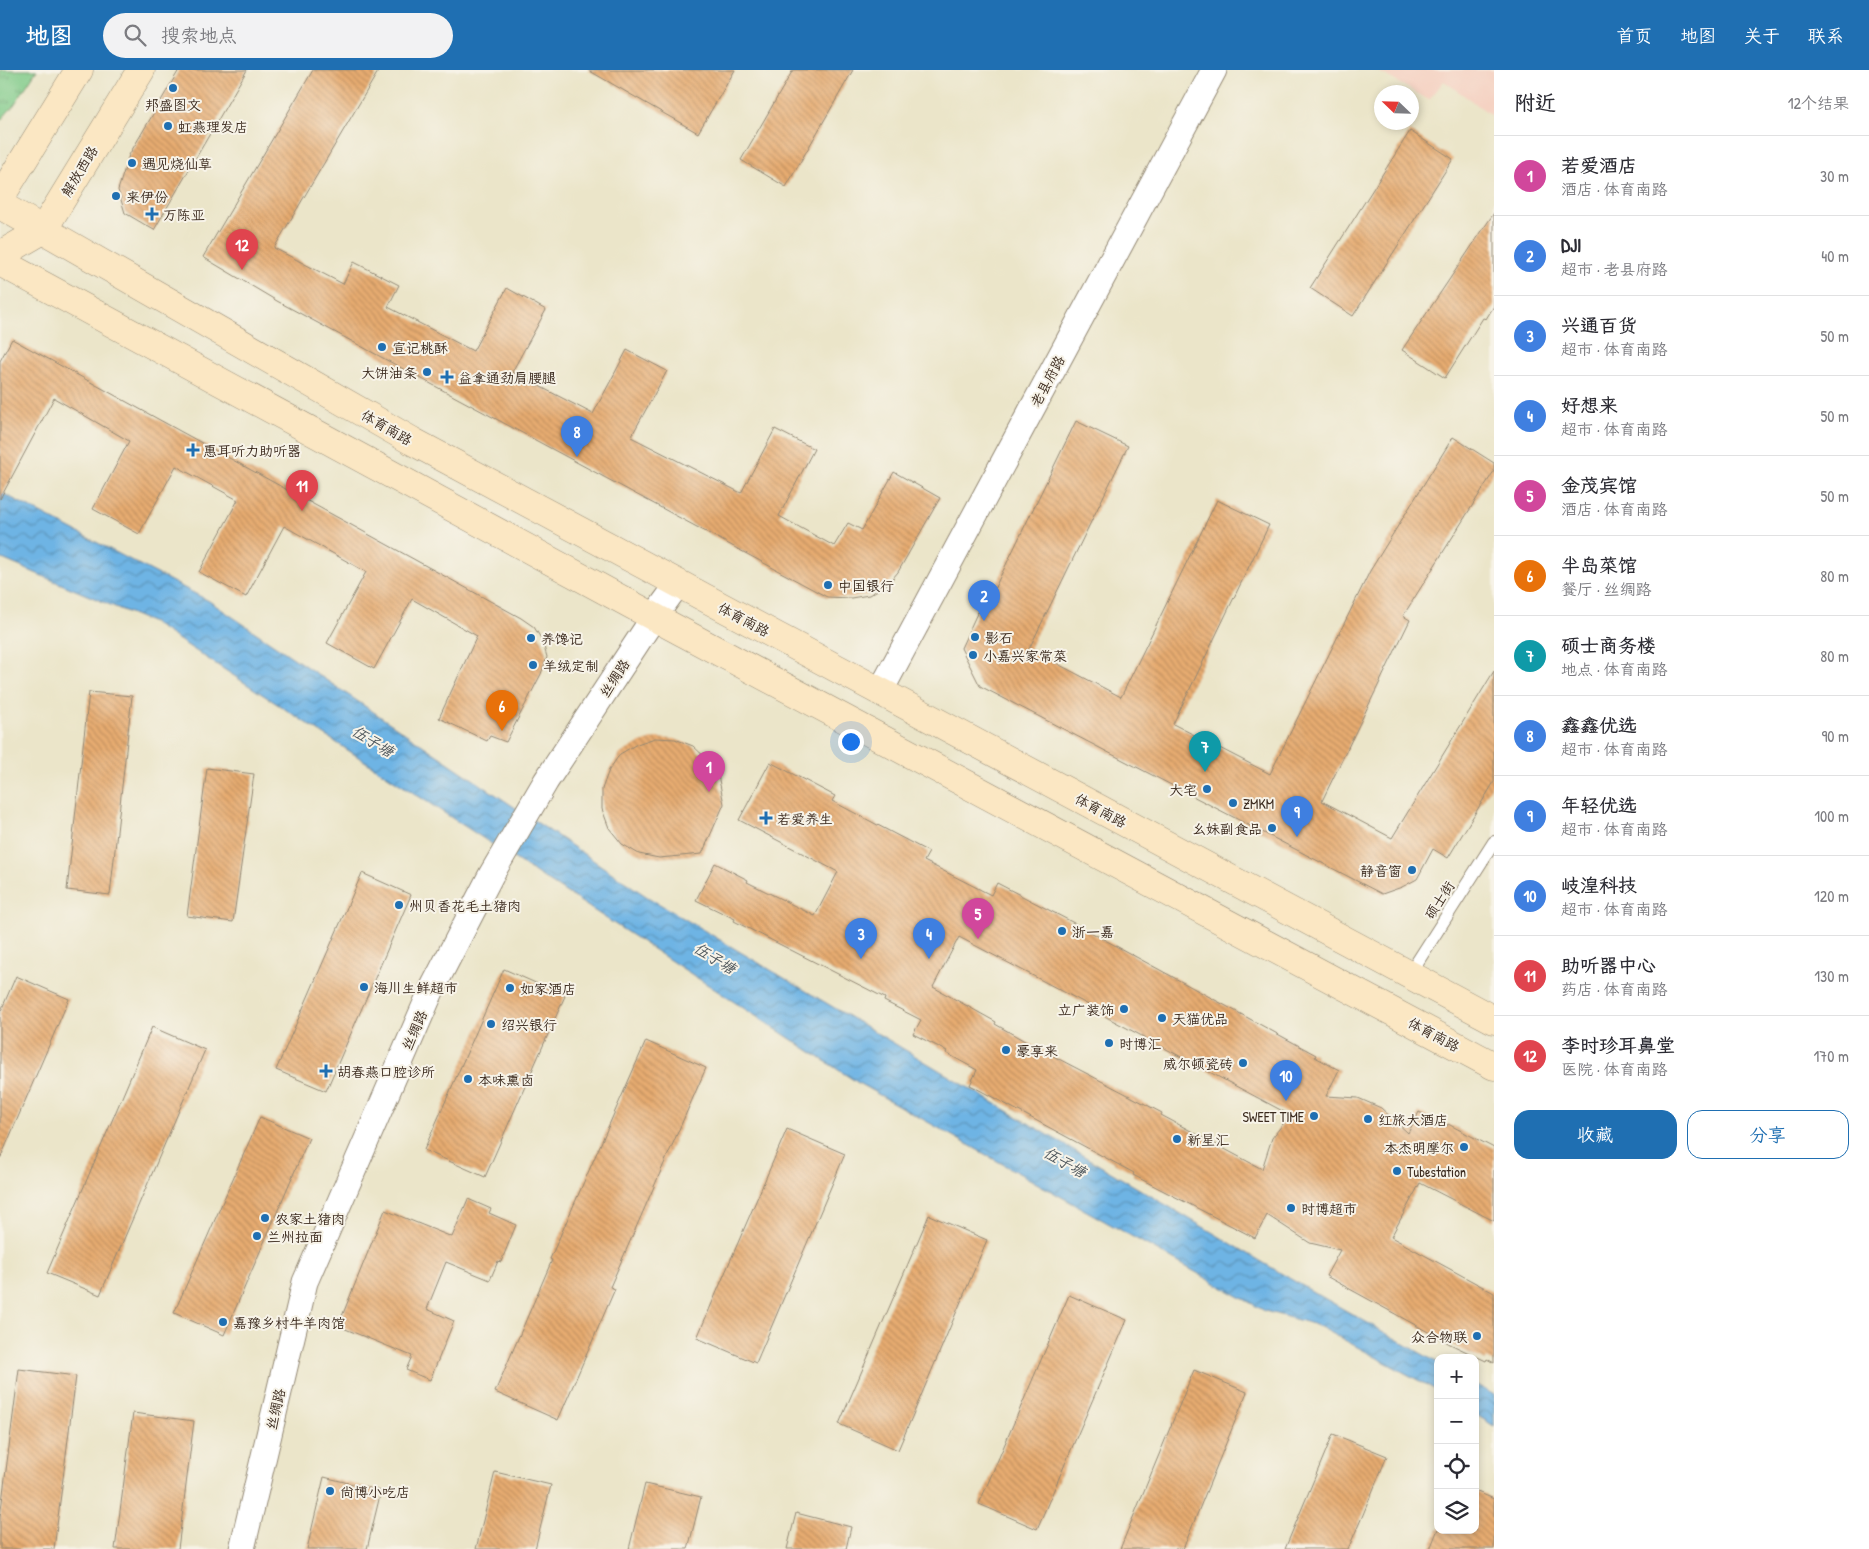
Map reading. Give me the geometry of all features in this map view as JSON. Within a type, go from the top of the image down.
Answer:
[{"type":"main road","points":[[0,198],[79,70]]},
{"type":"main road","name":"解放西路","points":[[0,255],[43,230],[141,70]]},
{"type":"main road","name":"体育南路","points":[[0,205],[412,441],[1494,1020]]},
{"type":"main road","name":"体育南路","points":[[0,262],[654,618],[1494,1066]]},
{"type":"street","name":"老县府路","points":[[880,692],[1214,70]]},
{"type":"street","name":"丝绸路","points":[[242,1549],[305,1282],[432,989],[491,874],[546,781],[678,584]]},
{"type":"lane","name":"硕士街","points":[[1409,975],[1494,842]]},
{"type":"shaded area","points":[[1376,70],[1494,70],[1494,117],[1444,81],[1429,100],[1419,94],[1419,85],[1402,85]]},
{"type":"green space","points":[[0,70],[37,70],[14,105],[0,121]]},
{"type":"water","name":"伍子塘","points":[[0,492],[209,601],[646,896],[1294,1281],[1434,1361],[1434,1389],[1317,1325],[1265,1311],[860,1084],[153,623],[0,558]]},
{"type":"water","points":[[1479,1386],[1494,1395],[1494,1426],[1479,1417]]},
{"type":"building","points":[[179,70],[247,70],[154,230],[125,213],[118,190],[129,155]]},
{"type":"building","points":[[313,70],[379,70],[274,248],[343,284],[354,262],[399,285],[388,307],[473,351],[507,288],[546,310],[512,372],[593,414],[627,350],[667,371],[631,437],[741,493],[775,429],[814,449],[779,516],[834,546],[848,523],[862,530],[894,472],[940,498],[898,572],[888,584],[869,595],[851,598],[827,597],[277,301],[203,257]]},
{"type":"building","points":[[588,70],[735,70],[698,133]]},
{"type":"building","points":[[793,70],[853,70],[786,187],[741,160]]},
{"type":"building","points":[[1410,131],[1453,159],[1353,316],[1310,288]]},
{"type":"building","points":[[1494,213],[1494,306],[1486,319],[1483,318],[1445,378],[1402,350]]},
{"type":"building","points":[[12,339],[521,618],[534,627],[542,640],[547,657],[541,674],[506,742],[490,736],[487,741],[439,718],[477,636],[412,599],[374,669],[327,643],[366,572],[284,526],[246,597],[199,572],[238,500],[176,466],[139,534],[93,509],[129,441],[54,398],[0,499],[0,361]]},
{"type":"building","points":[[1076,421],[1128,446],[1029,649],[1121,697],[1217,500],[1269,525],[1173,724],[1270,774],[1370,571],[1453,437],[1494,463],[1494,471],[1403,616],[1410,620],[1322,801],[1392,838],[1494,671],[1494,782],[1448,858],[1433,849],[1417,879],[1382,894],[980,686],[961,648],[979,609],[983,612]]},
{"type":"building","points":[[89,692],[132,696],[110,895],[67,890]]},
{"type":"building","points":[[655,738],[675,739],[693,746],[707,759],[718,775],[724,804],[702,854],[659,858],[639,854],[622,844],[609,828],[602,809],[602,789],[609,770],[620,754],[637,744]]},
{"type":"building","points":[[770,762],[835,796],[832,801],[929,852],[924,861],[991,895],[997,883],[1316,1055],[1315,1057],[1339,1070],[1326,1096],[1358,1098],[1381,1108],[1408,1133],[1419,1112],[1447,1126],[1448,1124],[1494,1148],[1494,1221],[1420,1183],[1391,1237],[1494,1293],[1494,1363],[1479,1358],[1479,1354],[1471,1354],[1450,1344],[1326,1276],[1340,1250],[1310,1243],[1267,1215],[1255,1238],[1133,1175],[1134,1173],[970,1085],[977,1070],[946,1053],[947,1051],[913,1034],[921,1020],[884,1001],[885,998],[696,900],[715,863],[748,880],[747,882],[815,916],[838,872],[739,820]],"holes":[[[959,937],[1096,1009],[1095,1011],[1290,1115],[1272,1138],[1262,1169],[1161,1115],[1162,1113],[1030,1044],[995,1024],[996,1022],[933,987]]]},
{"type":"building","points":[[207,768],[254,774],[233,922],[187,916]]},
{"type":"building","points":[[362,873],[411,895],[326,1091],[276,1070]]},
{"type":"building","points":[[504,969],[565,996],[485,1177],[424,1150]]},
{"type":"building","points":[[16,976],[69,999],[0,1159],[0,1013]]},
{"type":"building","points":[[152,1027],[205,1050],[100,1295],[47,1273]]},
{"type":"building","points":[[646,1041],[706,1068],[610,1287],[615,1289],[558,1420],[495,1392],[552,1260],[550,1259]]},
{"type":"building","points":[[260,1117],[309,1138],[224,1335],[174,1313]]},
{"type":"building","points":[[787,1129],[845,1154],[756,1363],[697,1338]]},
{"type":"building","points":[[468,1199],[491,1209],[489,1213],[516,1225],[501,1262],[498,1261],[490,1280],[446,1262],[427,1309],[454,1321],[430,1380],[406,1370],[412,1356],[338,1326],[385,1210],[452,1237]]},
{"type":"building","points":[[929,1215],[987,1240],[898,1450],[839,1424]]},
{"type":"building","points":[[1069,1295],[1127,1320],[1037,1529],[979,1504]]},
{"type":"building","points":[[19,1369],[76,1376],[54,1549],[0,1549],[0,1517]]},
{"type":"building","points":[[1194,1370],[1247,1392],[1183,1549],[1120,1549]]},
{"type":"building","points":[[133,1413],[194,1421],[178,1549],[115,1549]]},
{"type":"building","points":[[1333,1434],[1387,1456],[1362,1517],[1348,1549],[1285,1549]]},
{"type":"building","points":[[495,1472],[551,1485],[535,1549],[476,1549]]},
{"type":"building","points":[[324,1477],[381,1491],[367,1549],[307,1549]]},
{"type":"building","points":[[645,1484],[701,1497],[688,1549],[629,1549]]},
{"type":"building","points":[[1479,1493],[1494,1499],[1494,1549],[1430,1549],[1436,1534],[1479,1534]]},
{"type":"building","points":[[796,1513],[851,1527],[846,1549],[787,1549]]},
{"type":"place","name":"邦盛图文","points":[[173,88]]},
{"type":"place","name":"虹燕理发店","points":[[168,126]]},
{"type":"place","name":"遇见烧仙草","points":[[132,163]]},
{"type":"place","name":"来伊份","points":[[116,196]]},
{"type":"place","name":"万陈亚","points":[[152,214]]},
{"type":"place","name":"李时珍耳鼻堂","points":[[242,270]]},
{"type":"place","name":"宣记桃酥","points":[[382,347]]},
{"type":"place","name":"大饼油条","points":[[427,372]]},
{"type":"place","name":"益拿通劲肩腰腿","points":[[447,377]]},
{"type":"place","name":"惠耳听力助听器","points":[[193,450]]},
{"type":"place","name":"鑫鑫优选","points":[[577,457]]},
{"type":"place","name":"助听器中心","points":[[302,511]]},
{"type":"place","name":"中国银行","points":[[828,585]]},
{"type":"place","name":"DJI","points":[[984,621]]},
{"type":"place","name":"影石","points":[[975,637]]},
{"type":"place","name":"养馋记","points":[[531,638]]},
{"type":"place","name":"小嘉兴家常菜","points":[[973,655]]},
{"type":"place","name":"羊绒定制","points":[[533,665]]},
{"type":"place","name":"半岛菜馆","points":[[502,731]]},
{"type":"place","name":"硕士商务楼","points":[[1205,772]]},
{"type":"place","name":"大宅","points":[[1207,789]]},
{"type":"place","name":"若爱酒店","points":[[709,792]]},
{"type":"place","name":"ZMKM","points":[[1233,803]]},
{"type":"place","name":"若爱养生","points":[[766,818]]},
{"type":"place","name":"幺妹副食品","points":[[1272,828]]},
{"type":"place","name":"年轻优选","points":[[1297,837]]},
{"type":"place","name":"静音窗","points":[[1412,870]]},
{"type":"place","name":"州贝香花毛土猪肉","points":[[399,905]]},
{"type":"place","name":"浙一嘉","points":[[1062,931]]},
{"type":"place","name":"金茂宾馆","points":[[978,939]]},
{"type":"place","name":"兴通百货","points":[[861,959]]},
{"type":"place","name":"好想来","points":[[929,959]]},
{"type":"place","name":"海川生鲜超市","points":[[364,987]]},
{"type":"place","name":"如家酒店","points":[[510,988]]},
{"type":"place","name":"立广装饰","points":[[1124,1009]]},
{"type":"place","name":"天猫优品","points":[[1162,1018]]},
{"type":"place","name":"绍兴银行","points":[[491,1024]]},
{"type":"place","name":"时博汇","points":[[1109,1043]]},
{"type":"place","name":"豪享来","points":[[1006,1050]]},
{"type":"place","name":"威尔顿瓷砖","points":[[1243,1063]]},
{"type":"place","name":"胡春燕口腔诊所","points":[[326,1071]]},
{"type":"place","name":"本味熏卤","points":[[468,1079]]},
{"type":"place","name":"岐湟科技","points":[[1286,1101]]},
{"type":"place","name":"SWEET TIME","points":[[1314,1116]]},
{"type":"place","name":"红旅大酒店","points":[[1368,1119]]},
{"type":"place","name":"新星汇","points":[[1177,1139]]},
{"type":"place","name":"本杰明摩尔","points":[[1464,1147]]},
{"type":"place","name":"Tubestation","points":[[1397,1171]]},
{"type":"place","name":"时博超市","points":[[1291,1208]]},
{"type":"place","name":"农家土猪肉","points":[[265,1218]]},
{"type":"place","name":"兰州拉面","points":[[257,1236]]},
{"type":"place","name":"嘉豫乡村牛羊肉馆","points":[[223,1322]]},
{"type":"place","name":"众合物联","points":[[1477,1336]]},
{"type":"place","name":"尚博小吃店","points":[[330,1491]]}]
